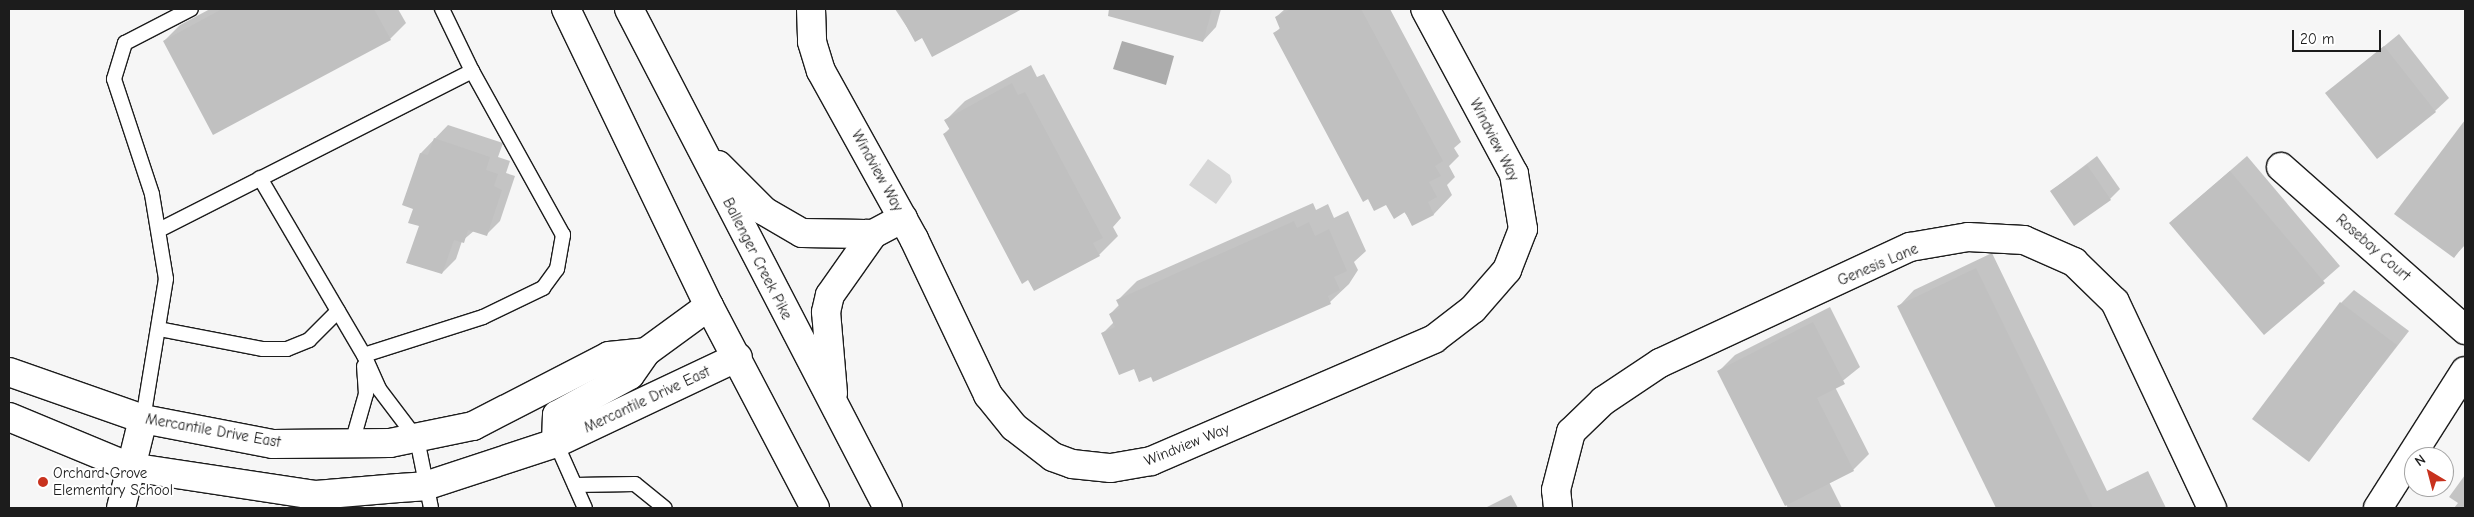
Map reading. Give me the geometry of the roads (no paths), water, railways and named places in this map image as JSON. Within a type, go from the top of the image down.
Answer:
[{"type":"street","points":[[566,9],[709,306],[738,357],[815,508]]},
{"type":"street","name":"Ballenger Creek Pike","points":[[629,9],[759,265],[833,400],[888,508]]},
{"type":"street","name":"Windview Way","points":[[811,9],[812,42],[821,71],[903,218],[988,395],[1014,427],[1072,464],[1111,468],[1151,461],[1434,339],[1473,309],[1507,270],[1523,229],[1514,174],[1425,9]]},
{"type":"street","points":[[702,150],[764,211],[802,233],[873,234]]},
{"type":"street","name":"Rosebay Court","points":[[2281,167],[2465,330]]},
{"type":"street","points":[[833,400],[826,312],[830,295],[873,234],[903,218]]},
{"type":"street","name":"Genesis Lane","points":[[1558,508],[1556,490],[1571,432],[1603,402],[1660,363],[1910,248],[1968,238],[2024,240],[2058,254],[2074,262],[2115,302],[2212,508]]},
{"type":"street","name":"Mercantile Drive East","points":[[556,443],[557,415],[630,375],[646,352],[709,306]]},
{"type":"street","name":"Mercantile Drive East","points":[[9,372],[143,419],[274,444],[352,443],[417,439],[473,426],[609,356],[646,352]]},
{"type":"street","name":"Mercantile Drive East","points":[[9,417],[130,467],[315,502],[428,497],[556,443],[738,357]]},
{"type":"street","points":[[2378,508],[2465,371]]},
{"type":"street","points":[[121,508],[143,419]]},
{"type":"lane","points":[[143,419],[166,279],[161,229],[114,80],[125,43],[191,9]]},
{"type":"lane","points":[[364,355],[483,317],[543,288],[557,268],[563,235],[472,71],[442,9]]},
{"type":"lane","points":[[161,229],[472,71]]},
{"type":"lane","points":[[260,178],[364,355],[379,389],[417,439],[428,497]]},
{"type":"lane","points":[[159,329],[263,349],[286,349],[309,340],[338,312]]},
{"type":"lane","points":[[352,443],[366,394],[364,355]]},
{"type":"lane","points":[[556,443],[585,508]]},
{"type":"lane","points":[[575,485],[635,484],[665,508]]},
{"type":"place","name":"Orchard Grove Elementary School","points":[[43,482]]}]
